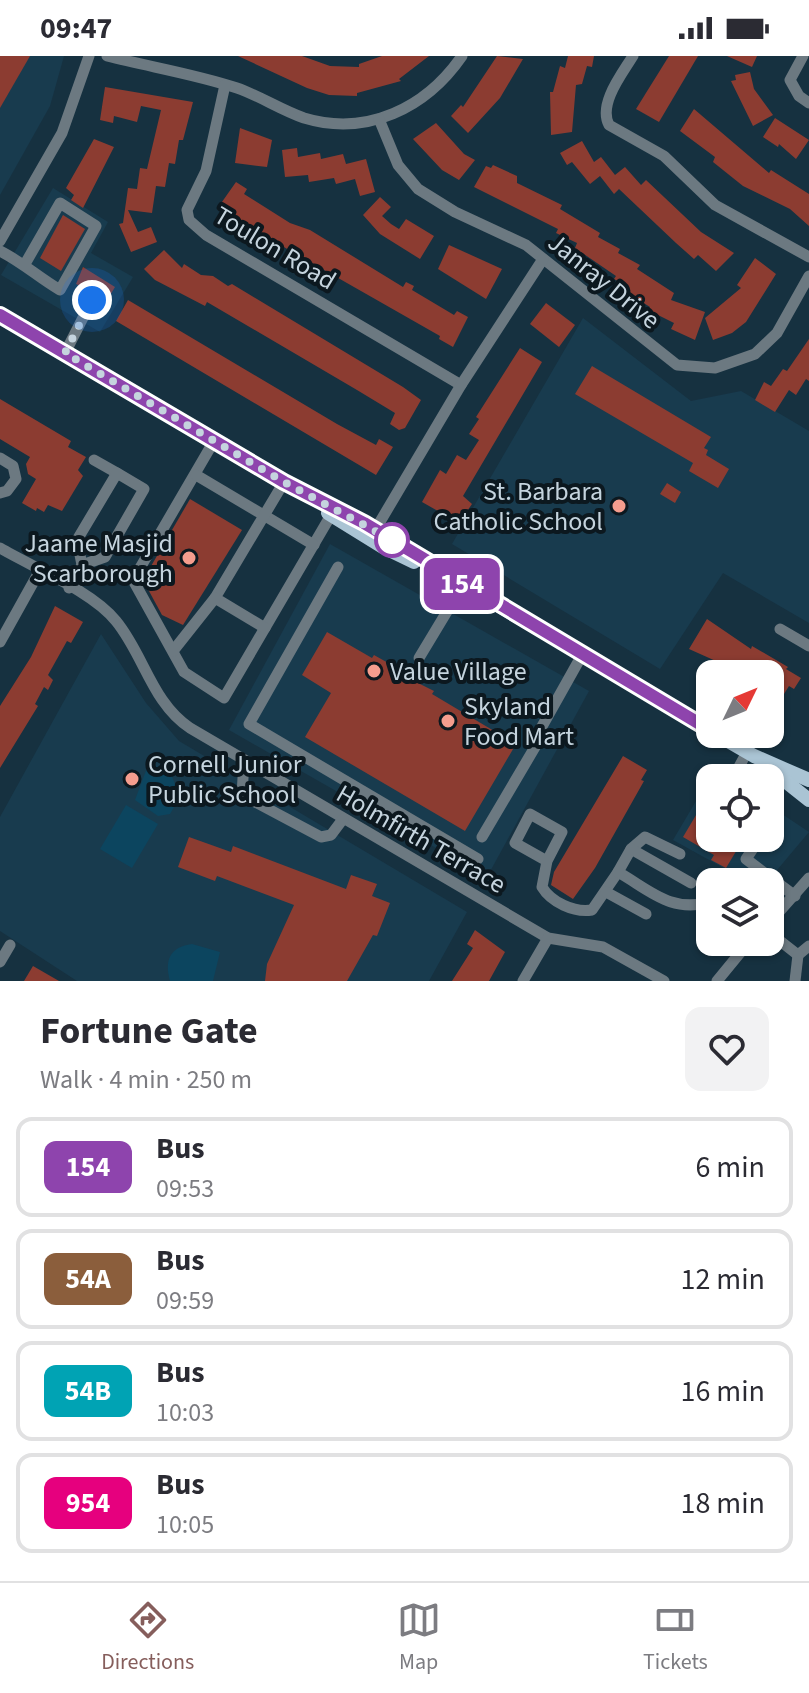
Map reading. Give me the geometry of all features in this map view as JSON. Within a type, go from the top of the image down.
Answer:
[{"type":"main road","points":[[0,315],[696,722]]},
{"type":"main road","points":[[284,482],[331,515],[373,535]]},
{"type":"main road","points":[[740,748],[809,780]]},
{"type":"main road","points":[[751,754],[809,800]]},
{"type":"street","points":[[0,241],[62,133],[89,56]]},
{"type":"street","points":[[107,56],[225,85],[317,121],[355,124],[403,110],[429,93],[462,56]]},
{"type":"street","points":[[633,56],[608,103],[606,119],[609,125],[664,156],[715,205],[809,257]]},
{"type":"street","points":[[803,56],[790,80],[799,96],[809,103]]},
{"type":"street","name":"Toulon Road","points":[[225,85],[203,181],[187,210],[189,220],[206,235],[461,385]]},
{"type":"street","name":"Janray Drive","points":[[379,119],[398,165],[418,189],[455,212],[515,238],[677,365],[701,369],[726,367],[755,354],[777,333],[809,276]]},
{"type":"street","points":[[0,251],[25,264],[32,274],[60,290],[96,226],[60,203],[25,264]]},
{"type":"street","points":[[373,535],[461,385],[543,259]]},
{"type":"street","points":[[65,353],[92,300]]},
{"type":"street","points":[[214,441],[133,580],[184,672],[224,698],[331,515]]},
{"type":"street","points":[[0,458],[13,466],[16,479],[7,491],[0,493]]},
{"type":"street","points":[[82,565],[105,557],[144,489],[94,460]]},
{"type":"street","points":[[69,588],[82,565],[77,540],[117,473]]},
{"type":"street","points":[[196,475],[314,545]]},
{"type":"street","points":[[173,651],[215,598],[284,482]]},
{"type":"street","name":"Holmfirth Terrace","points":[[0,548],[114,617],[161,699],[178,720],[548,938],[603,947],[664,981]]},
{"type":"street","points":[[338,567],[249,724],[478,859]]},
{"type":"street","points":[[0,642],[39,572]]},
{"type":"street","points":[[419,658],[459,582]]},
{"type":"street","points":[[215,598],[265,628]]},
{"type":"street","points":[[780,629],[809,646]]},
{"type":"street","points":[[482,837],[538,742],[540,730],[582,655]]},
{"type":"street","points":[[744,764],[751,754]]},
{"type":"street","points":[[244,761],[242,795],[321,837],[331,835],[343,819]]},
{"type":"street","points":[[547,861],[515,843],[530,814],[562,832],[547,861],[542,887],[547,895],[571,908],[592,910],[631,849],[645,837],[680,854]]},
{"type":"street","points":[[631,849],[691,883]]},
{"type":"street","points":[[751,852],[746,859],[801,891]]},
{"type":"street","points":[[618,872],[674,905],[696,906]]},
{"type":"street","points":[[784,908],[809,878]]},
{"type":"street","points":[[606,892],[646,914]]},
{"type":"street","points":[[523,981],[548,938]]},
{"type":"street","points":[[784,944],[798,955]]},
{"type":"street","points":[[0,962],[10,945]]},
{"type":"street","points":[[795,981],[798,955],[809,946]]},
{"type":"street","points":[[717,981],[738,956]]},
{"type":"shaded area","points":[[0,56],[64,56],[50,106],[0,195]]},
{"type":"shaded area","points":[[53,188],[108,222],[91,253],[133,277],[100,332],[1,275]]},
{"type":"shaded area","name":"St. Barbara Catholic School","points":[[583,318],[691,401],[741,391],[809,431],[809,623],[723,573],[660,669],[452,544]]},
{"type":"shaded area","points":[[330,544],[589,691],[487,877],[229,730]]},
{"type":"shaded area","name":"Cornell Junior Public School","points":[[101,634],[146,703],[179,741],[467,912],[429,981],[77,981],[0,931],[0,817]]},
{"type":"shaded area","points":[[154,765],[171,774],[180,797],[170,814],[158,816],[135,800],[147,768]]},
{"type":"shaded area","points":[[696,801],[696,852],[784,852],[784,815],[809,832],[779,868],[724,868],[673,840]]},
{"type":"shaded area","points":[[126,805],[158,824],[132,868],[100,849]]},
{"type":"shaded area","points":[[192,944],[220,952],[213,981],[170,981],[170,956],[178,948]]},
{"type":"building","points":[[0,56],[30,56],[0,108]]},
{"type":"building","points":[[238,56],[302,56],[330,66],[359,67],[359,64],[382,56],[429,56],[399,79],[401,81],[357,93],[357,96],[329,95],[307,88]]},
{"type":"building","points":[[497,56],[523,59],[500,98],[468,133],[451,116],[461,105],[463,107]]},
{"type":"building","points":[[568,56],[594,56],[592,67],[587,66],[582,84],[576,85],[572,132],[551,135],[550,92],[553,92],[560,66],[565,68]]},
{"type":"building","points":[[669,56],[698,56],[659,122],[636,109]]},
{"type":"building","points":[[727,56],[757,56],[752,67]]},
{"type":"building","points":[[750,72],[754,89],[773,115],[753,126],[731,81],[736,80],[735,75]]},
{"type":"building","points":[[105,87],[193,102],[183,140],[179,140],[175,164],[169,163],[165,187],[156,186],[152,213],[128,210],[138,232],[151,227],[157,242],[131,252],[119,224],[123,223],[128,188],[137,189],[140,168],[147,169],[161,110],[141,106],[137,122],[114,116],[113,123],[100,120]]},
{"type":"building","points":[[694,109],[769,173],[771,170],[809,194],[809,226],[790,209],[743,186],[713,162],[715,157],[680,131]]},
{"type":"building","points":[[775,118],[809,140],[796,159],[779,144],[778,147],[763,137]]},
{"type":"building","points":[[436,123],[464,154],[475,160],[459,180],[442,170],[413,139]]},
{"type":"building","points":[[240,128],[272,140],[267,167],[235,163]]},
{"type":"building","points":[[94,139],[114,147],[83,208],[71,200],[74,195],[66,188]]},
{"type":"building","points":[[582,141],[594,162],[601,157],[615,175],[625,167],[641,185],[646,180],[701,232],[734,253],[716,271],[698,255],[694,259],[619,189],[614,194],[600,176],[590,184],[572,162],[567,165],[560,153]]},
{"type":"building","points":[[297,148],[298,157],[320,153],[321,159],[343,154],[346,164],[366,159],[375,192],[360,196],[355,179],[336,184],[334,178],[309,182],[308,175],[285,177],[282,150]]},
{"type":"building","points":[[493,165],[517,176],[517,183],[562,205],[560,209],[600,233],[598,237],[620,249],[618,253],[640,265],[637,269],[674,293],[671,300],[705,312],[695,340],[671,329],[674,323],[648,310],[650,307],[614,279],[616,276],[575,248],[577,243],[556,233],[558,229],[474,187],[486,166],[491,168]]},
{"type":"building","points":[[236,182],[247,189],[244,194],[290,223],[310,230],[403,287],[406,282],[414,286],[412,290],[454,315],[457,311],[468,317],[453,347],[439,339],[440,336],[217,209]]},
{"type":"building","points":[[380,197],[391,207],[382,216],[391,224],[399,229],[406,219],[434,236],[420,259],[380,234],[363,215]]},
{"type":"building","points":[[63,215],[85,229],[61,271],[40,258]]},
{"type":"building","points":[[449,245],[502,269],[486,299],[438,269]]},
{"type":"building","points":[[164,250],[182,268],[184,264],[201,275],[213,276],[228,286],[232,284],[421,400],[405,428],[399,430],[390,424],[395,413],[357,390],[207,302],[205,306],[155,280],[144,269]]},
{"type":"building","points":[[755,258],[776,274],[746,322],[732,333],[713,340],[705,318],[741,288],[737,285]]},
{"type":"building","points":[[83,267],[115,287],[106,302],[96,293],[76,284]]},
{"type":"building","points":[[128,300],[337,424],[376,445],[379,439],[393,447],[376,475],[116,321]]},
{"type":"building","points":[[546,303],[575,325],[559,347],[530,324]]},
{"type":"building","points":[[809,339],[809,381],[806,379],[796,395],[789,390],[775,412],[755,400],[764,382],[771,386],[783,369],[787,371]]},
{"type":"building","points":[[520,348],[542,362],[463,496],[472,504],[459,523],[422,502],[440,470],[446,474],[457,455],[466,460],[479,440],[469,434],[479,419],[476,417]]},
{"type":"building","points":[[592,366],[711,437],[704,448],[708,450],[706,455],[729,469],[718,488],[689,471],[693,463],[575,394]]},
{"type":"building","points":[[0,399],[71,441],[68,447],[86,457],[78,470],[83,476],[62,511],[48,505],[44,512],[37,508],[36,511],[22,503],[36,479],[28,474],[26,464],[30,457],[0,439]]},
{"type":"building","points":[[667,483],[681,492],[675,503],[660,494]]},
{"type":"building","name":"Jaame Masjid Scarborough","points":[[190,499],[242,530],[183,625],[162,615],[143,580]]},
{"type":"building","points":[[55,606],[83,622],[71,643],[67,641],[48,675],[53,680],[48,690],[44,687],[35,704],[38,706],[0,768],[0,706],[31,657]]},
{"type":"building","points":[[707,619],[751,649],[752,646],[776,660],[714,660],[689,649]]},
{"type":"building","points":[[327,632],[372,658],[374,655],[390,664],[388,668],[434,691],[432,694],[516,744],[465,831],[305,737],[331,693],[302,675]]},
{"type":"building","points":[[784,665],[801,678],[794,689],[789,686],[784,694]]},
{"type":"building","points":[[623,756],[647,770],[641,780],[644,781],[595,868],[573,899],[551,885],[554,872]]},
{"type":"building","points":[[696,815],[696,845],[683,837]]},
{"type":"building","name":"Cornell Junior Public School","points":[[189,837],[231,852],[233,846],[346,889],[351,875],[377,884],[372,896],[390,903],[377,936],[373,935],[347,981],[265,981],[267,964],[294,905],[217,876],[215,881],[178,867]]},
{"type":"building","points":[[709,852],[736,852],[726,868],[711,860],[714,855]]},
{"type":"building","points":[[475,930],[505,952],[489,981],[452,981],[473,948],[467,944]]},
{"type":"building","points":[[33,966],[59,981],[24,981]]},
{"type":"bus line","name":"154","points":[[0,315],[284,482],[404,546],[455,580],[696,722]]},
{"type":"place","name":"St. Barbara Catholic School","points":[[619,506]]},
{"type":"place","name":"Jaame Masjid Scarborough","points":[[189,558]]},
{"type":"place","name":"Value Village","points":[[374,671]]},
{"type":"place","name":"Skyland Food Mart","points":[[448,721]]},
{"type":"place","name":"Cornell Junior Public School","points":[[132,779]]},
{"type":"route","points":[[92,300],[65,353],[284,482],[392,540]]}]
